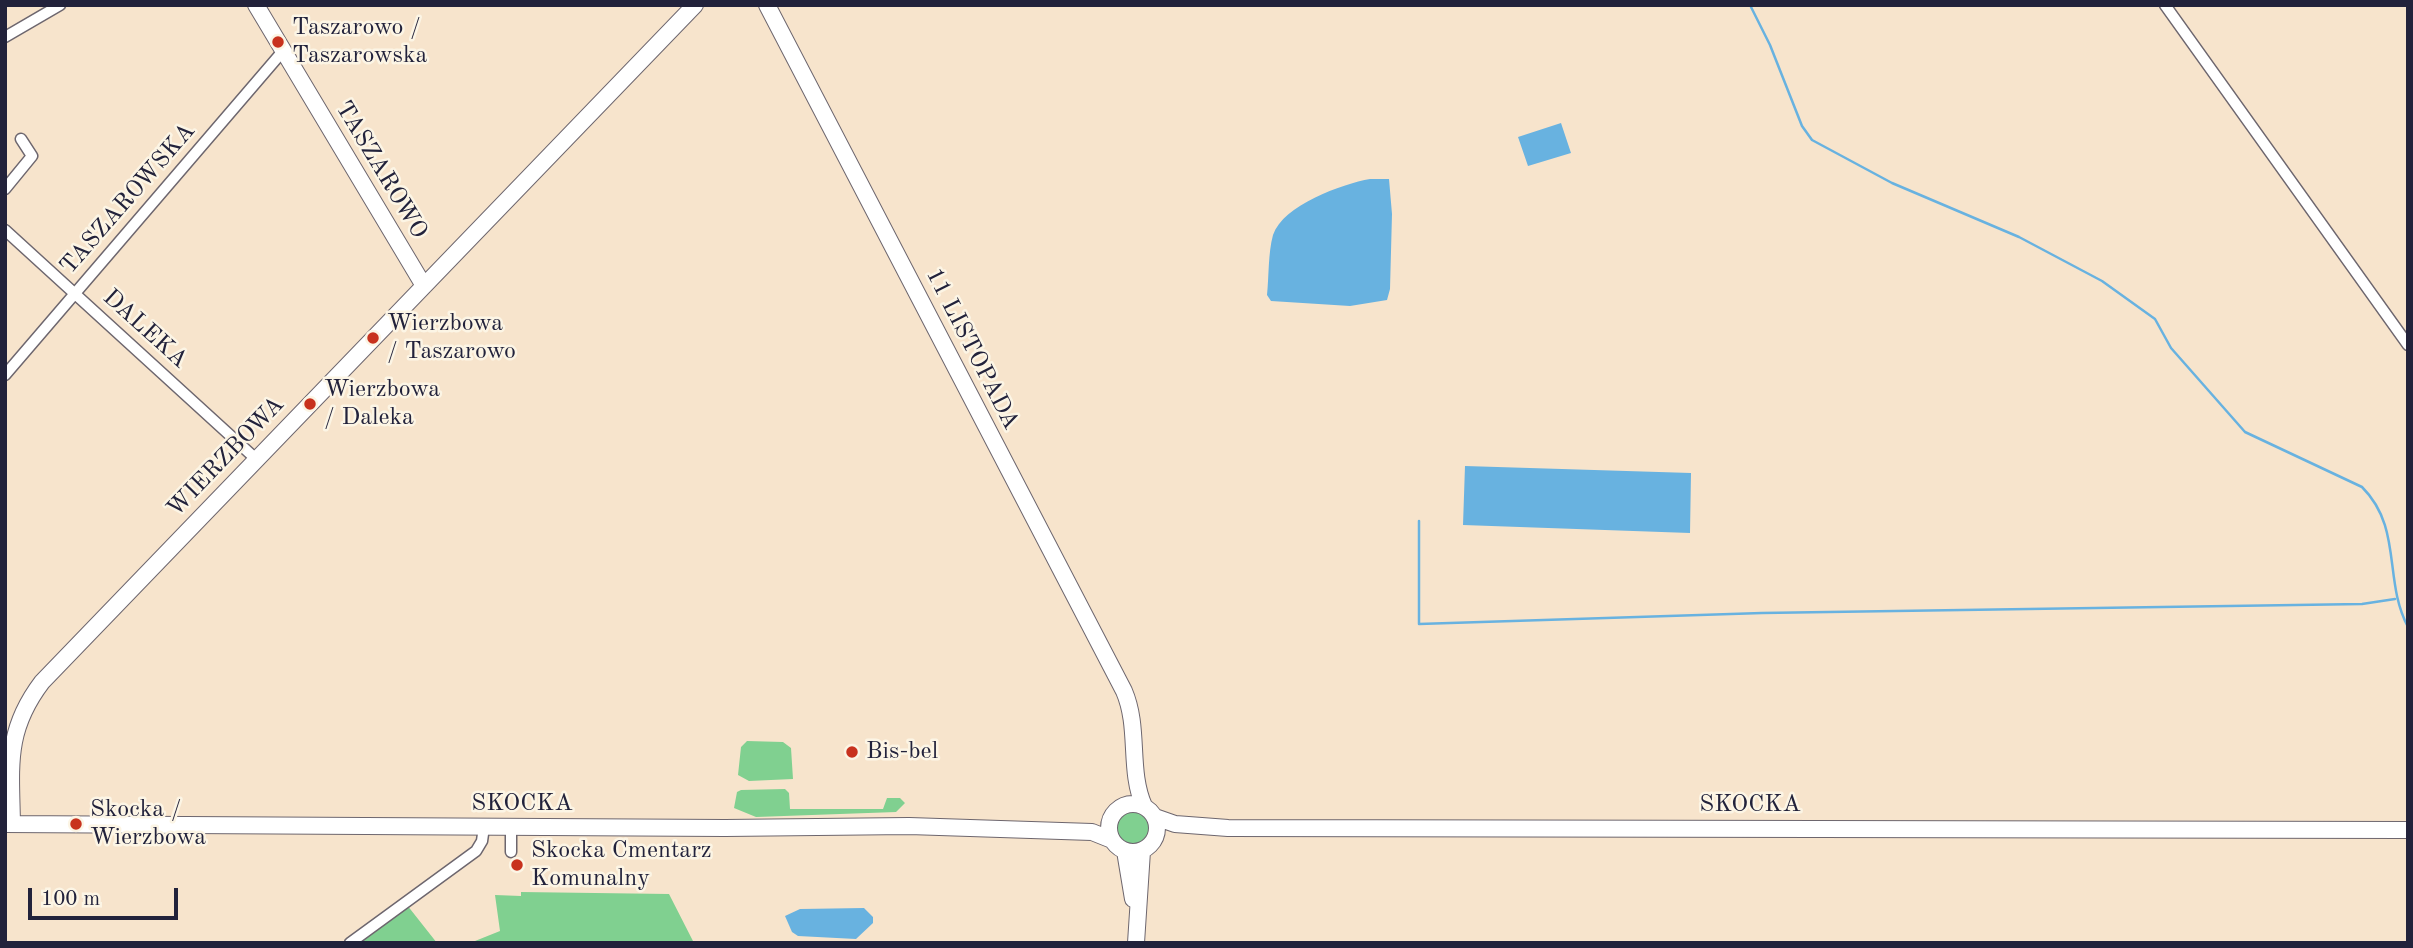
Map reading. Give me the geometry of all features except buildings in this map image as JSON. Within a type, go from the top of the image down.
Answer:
[{"type":"street","points":[[5,37],[60,5]]},
{"type":"street","name":"TASZAROWO","points":[[256,5],[424,286]]},
{"type":"street","name":"WIERZBOWA","points":[[9,824],[12,739],[27,700],[61,660],[695,5]]},
{"type":"street","name":"11 LISTOPADA","points":[[767,5],[1119,681],[1135,731],[1137,783],[1149,812]]},
{"type":"street","points":[[2165,5],[2408,345]]},
{"type":"street","name":"TASZAROWSKA","points":[[5,375],[283,51]]},
{"type":"street","points":[[5,190],[32,156],[21,139]]},
{"type":"street","name":"DALEKA","points":[[5,230],[256,459]]},
{"type":"street","name":"11 LISTOPADA","points":[[1117,811],[1128,789],[1131,715]]},
{"type":"street","points":[[1136,912],[1148,845],[1157,832],[1149,812],[1117,811],[1109,824],[1119,846],[1136,912],[1136,943]]},
{"type":"street","name":"SKOCKA","points":[[1038,828],[1097,823],[1117,811]]},
{"type":"street","name":"SKOCKA","points":[[1149,812],[1175,824],[1228,828],[2408,830]]},
{"type":"street","name":"SKOCKA","points":[[9,824],[1038,828],[1092,832],[1119,846]]},
{"type":"street","points":[[350,943],[475,851],[482,841],[484,827]]},
{"type":"street","points":[[511,827],[511,852]]},
{"type":"street","name":"SKOCKA","points":[[1148,845],[1179,833],[1228,828]]},
{"type":"street","points":[[1119,846],[1148,845]]},
{"type":"green space","points":[[747,741],[783,742],[791,748],[793,779],[749,781],[738,775],[741,747]]},
{"type":"green space","points":[[785,789],[789,793],[790,809],[883,809],[887,798],[900,798],[905,803],[896,812],[756,817],[734,808],[737,792],[741,790]]},
{"type":"green space","points":[[1133,811],[1145,817],[1151,829],[1145,841],[1133,847],[1121,841],[1115,829],[1121,817]]},
{"type":"green space","points":[[521,892],[669,894],[694,943],[470,943],[500,931],[495,895],[521,896]]},
{"type":"green space","points":[[407,905],[437,943],[357,943]]},
{"type":"water","points":[[1561,123],[1571,153],[1528,166],[1518,137]]},
{"type":"water","points":[[1370,179],[1389,179],[1392,214],[1390,289],[1387,300],[1350,306],[1271,301],[1267,295],[1269,257],[1273,235],[1279,224],[1288,214],[1315,198]]},
{"type":"water","points":[[1465,466],[1691,473],[1690,533],[1463,525]]},
{"type":"water","points":[[864,908],[873,917],[873,923],[856,939],[798,936],[792,932],[785,916],[800,909]]},
{"type":"waterway","points":[[1750,5],[1770,45],[1802,126],[1812,140],[1892,183],[2019,237],[2102,281],[2155,319],[2171,348],[2245,432],[2362,487],[2375,503],[2383,520],[2396,591],[2408,627]]},
{"type":"waterway","points":[[1419,521],[1419,624],[1762,613],[2362,604],[2395,599]]},
{"type":"place","name":"Taszarowo / Taszarowska","points":[[278,42]]},
{"type":"place","name":"Wierzbowa / Taszarowo","points":[[373,338]]},
{"type":"place","name":"Wierzbowa / Daleka","points":[[310,404]]},
{"type":"place","name":"Bis-bel","points":[[852,752]]},
{"type":"place","name":"Skocka / Wierzbowa","points":[[76,824]]},
{"type":"place","name":"Skocka Cmentarz Komunalny","points":[[517,865]]}]
